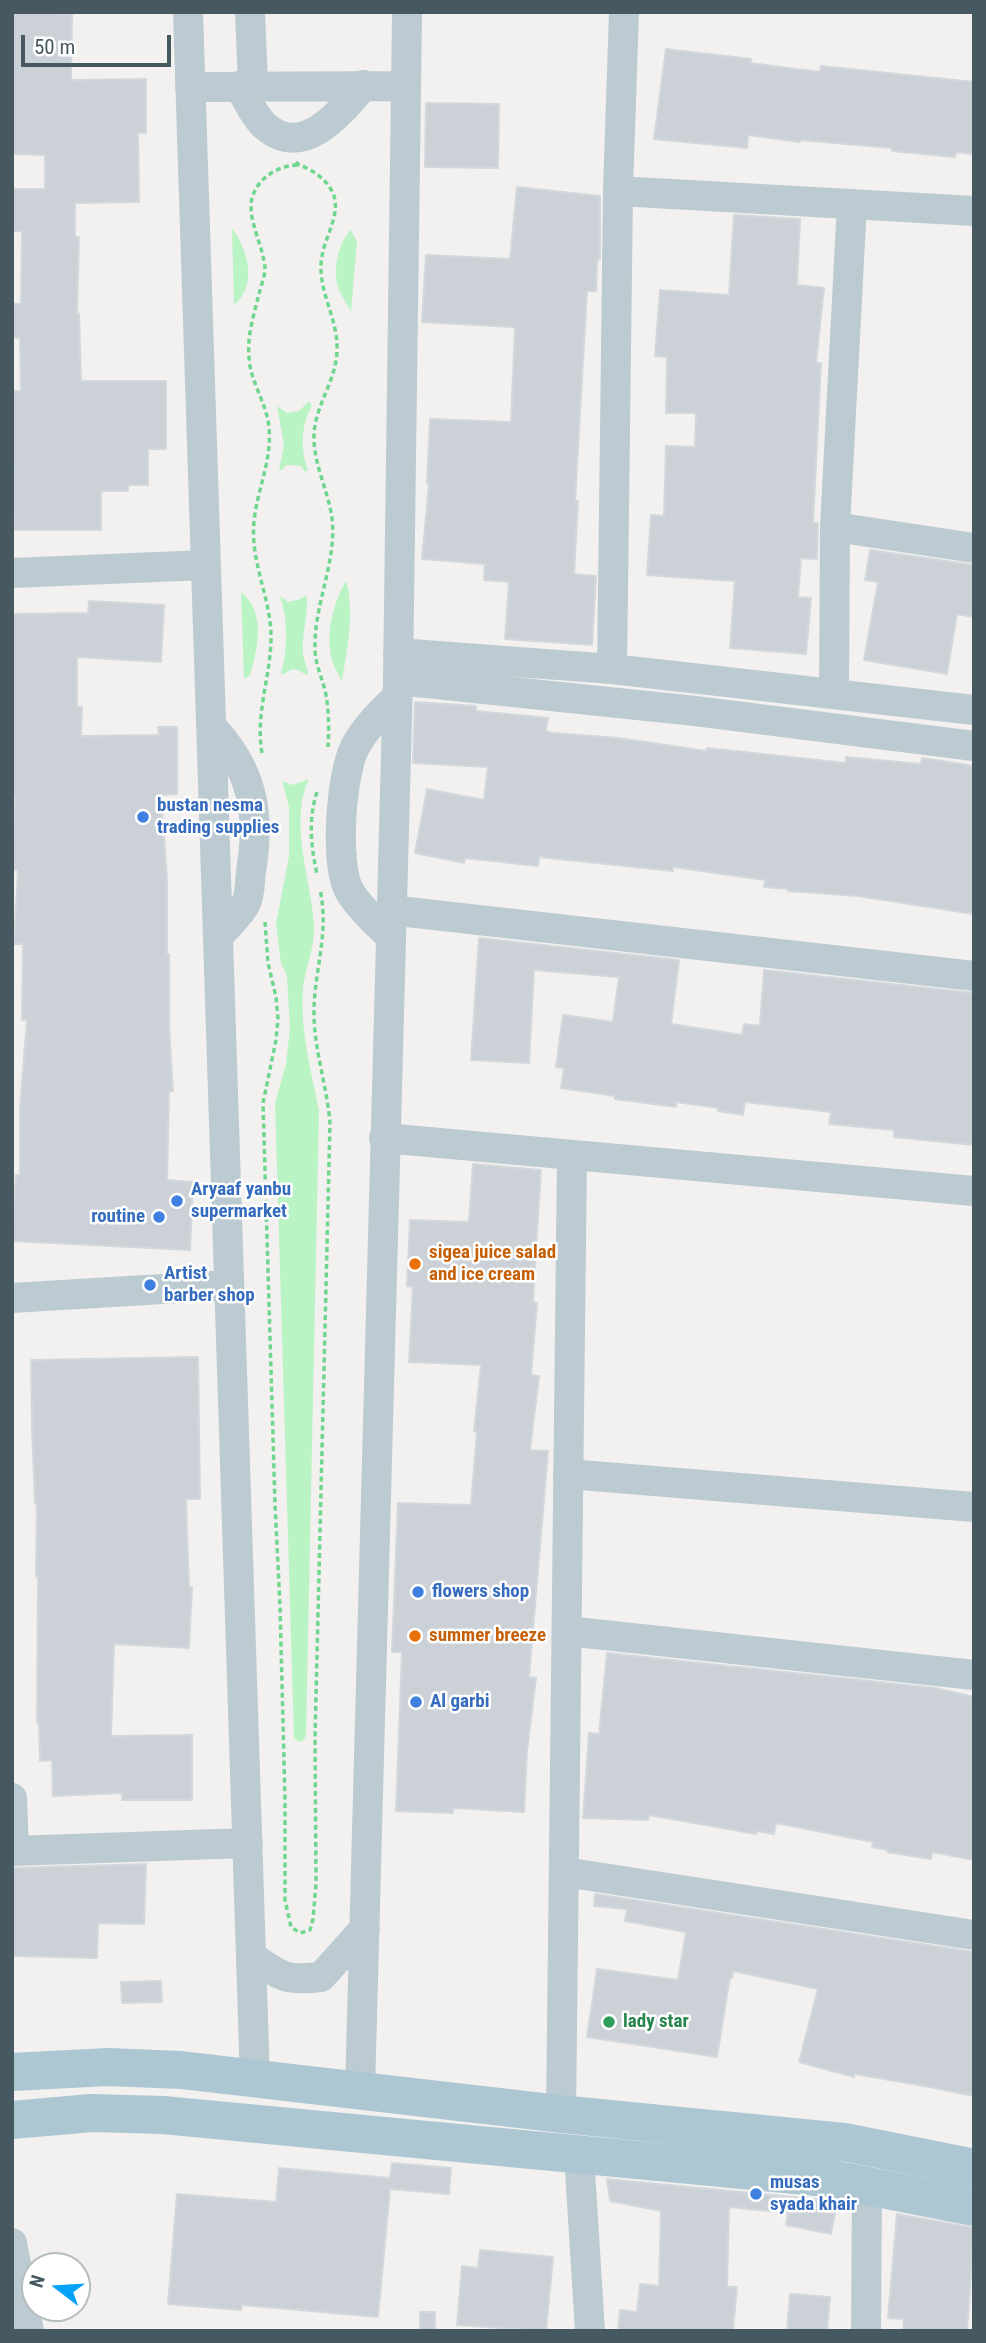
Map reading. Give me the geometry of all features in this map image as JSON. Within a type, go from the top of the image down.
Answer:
[{"type":"main road","points":[[12,2072],[108,2067],[181,2070],[561,2114],[844,2142],[974,2168]]},
{"type":"main road","points":[[12,2120],[92,2113],[163,2115],[827,2178],[974,2207]]},
{"type":"street","points":[[188,12],[254,2080]]},
{"type":"street","points":[[250,12],[246,86],[264,126],[278,135],[300,138],[324,127],[364,85]]},
{"type":"street","points":[[612,669],[618,191],[624,12]]},
{"type":"street","points":[[360,2091],[398,677],[407,15]]},
{"type":"street","points":[[190,87],[406,86]]},
{"type":"street","points":[[618,191],[974,211]]},
{"type":"street","points":[[834,693],[835,527],[852,204]]},
{"type":"street","points":[[835,527],[974,548]]},
{"type":"street","points":[[12,573],[205,565]]},
{"type":"street","points":[[398,677],[612,669],[974,710]]},
{"type":"street","points":[[398,677],[974,746]]},
{"type":"street","points":[[398,677],[374,720],[354,748],[344,787],[340,824],[342,859],[349,890],[390,923],[974,976]]},
{"type":"street","points":[[211,726],[227,743],[246,776],[255,816],[253,862],[246,903],[218,937]]},
{"type":"street","points":[[384,1138],[974,1191]]},
{"type":"street","points":[[561,2114],[572,1154]]},
{"type":"street","points":[[12,1298],[229,1284]]},
{"type":"street","points":[[568,1474],[974,1507]]},
{"type":"street","points":[[567,1631],[974,1675]]},
{"type":"street","points":[[12,1798],[13,1851],[248,1843]]},
{"type":"street","points":[[564,1872],[974,1936]]},
{"type":"street","points":[[251,1956],[279,1976],[296,1980],[321,1977],[365,1928]]},
{"type":"street","points":[[579,2154],[590,2331]]},
{"type":"street","points":[[866,2331],[867,2186]]},
{"type":"street","points":[[12,2244],[16,2278],[29,2331]]},
{"type":"path","points":[[263,758],[261,712],[269,666],[271,621],[255,554],[254,523],[267,471],[269,428],[249,357],[254,313],[265,268],[255,229],[252,196],[261,181],[271,172],[286,165],[310,168],[330,188],[335,200],[335,213],[321,256],[320,270],[336,330],[336,367],[317,414],[314,432],[314,448],[328,499],[333,537],[317,621],[315,648],[326,693],[329,725],[327,755]]},
{"type":"path","points":[[317,874],[312,852],[311,825],[313,803],[320,785]]},
{"type":"path","points":[[265,918],[268,963],[278,1019],[263,1103],[280,1606],[285,1900],[291,1927],[300,1933],[310,1930],[316,1884],[315,1737],[330,1122],[316,1043],[314,1013],[324,932],[320,887]]},
{"type":"green space","points":[[232,228],[242,246],[248,267],[246,288],[234,305]]},
{"type":"green space","points":[[351,230],[357,242],[351,312],[338,287],[336,272],[340,249]]},
{"type":"green space","points":[[309,401],[312,406],[303,437],[308,470],[305,472],[301,466],[286,465],[279,470],[284,446],[277,406],[287,413],[299,411]]},
{"type":"green space","points":[[346,581],[350,618],[342,681],[332,660],[329,640],[334,609]]},
{"type":"green space","points":[[241,592],[254,609],[258,631],[250,675],[244,679]]},
{"type":"green space","points":[[306,595],[303,646],[308,675],[294,669],[283,675],[281,673],[286,634],[280,596],[288,602]]},
{"type":"green space","points":[[309,779],[303,796],[301,833],[314,934],[302,1005],[307,1050],[319,1110],[306,1735],[304,1740],[299,1742],[294,1738],[275,1103],[286,1064],[290,1028],[287,976],[281,963],[276,924],[289,856],[289,807],[282,781],[293,785]]},
{"type":"building","points":[[12,13],[72,14],[71,80],[146,79],[146,133],[138,133],[139,202],[75,203],[75,237],[79,237],[77,314],[81,381],[166,381],[166,449],[148,449],[148,485],[128,485],[128,491],[101,491],[101,530],[14,530],[12,391],[21,391],[20,338],[12,337],[12,304],[21,304],[22,231],[12,231],[12,189],[45,189],[45,155],[12,154]]},
{"type":"building","points":[[666,49],[751,59],[750,63],[820,72],[821,66],[974,82],[974,154],[956,152],[955,157],[892,151],[892,148],[800,142],[748,135],[747,148],[654,139]]},
{"type":"building","points":[[426,103],[499,104],[498,168],[425,167]]},
{"type":"building","points":[[517,187],[600,196],[600,258],[597,262],[596,291],[587,291],[575,501],[578,501],[574,574],[596,576],[592,645],[505,639],[509,582],[484,580],[485,564],[422,559],[429,484],[430,419],[511,422],[515,329],[422,322],[426,255],[510,259]]},
{"type":"building","points":[[734,215],[800,219],[797,285],[824,288],[816,363],[821,363],[813,523],[818,523],[817,559],[801,558],[798,597],[811,598],[806,654],[730,648],[735,581],[647,575],[651,515],[664,516],[666,446],[695,447],[696,413],[666,413],[667,357],[655,356],[660,290],[729,295]]},
{"type":"building","points":[[870,550],[974,565],[974,617],[957,614],[947,674],[864,660],[878,582],[865,580]]},
{"type":"building","points":[[89,601],[164,605],[161,662],[77,657],[77,707],[82,707],[81,736],[159,735],[158,727],[177,727],[177,794],[161,795],[167,879],[169,1027],[173,1091],[169,1091],[167,1180],[193,1182],[190,1250],[12,1241],[16,1175],[20,1175],[20,1107],[27,1020],[22,1020],[23,944],[14,944],[18,870],[12,870],[15,797],[12,797],[12,614],[88,613]]},
{"type":"building","points":[[415,702],[476,706],[476,711],[548,718],[546,731],[552,733],[619,738],[706,751],[707,748],[846,763],[846,757],[921,764],[922,758],[974,766],[974,914],[858,896],[788,891],[764,887],[765,880],[673,867],[673,871],[539,857],[538,866],[465,858],[464,863],[415,853],[427,789],[484,800],[488,767],[413,763]]},
{"type":"building","points":[[479,938],[679,960],[671,1024],[742,1035],[744,1024],[760,1026],[764,970],[974,993],[974,1145],[894,1137],[894,1130],[829,1124],[831,1112],[745,1102],[743,1115],[718,1111],[718,1108],[676,1102],[676,1107],[561,1088],[564,1068],[556,1067],[563,1015],[613,1022],[619,977],[534,970],[529,1063],[471,1060]]},
{"type":"building","points":[[473,1164],[541,1170],[533,1302],[537,1303],[531,1375],[539,1376],[530,1450],[548,1451],[529,1677],[536,1678],[527,1751],[524,1812],[453,1808],[453,1813],[396,1811],[402,1652],[392,1652],[398,1503],[471,1505],[477,1431],[474,1431],[481,1365],[409,1362],[413,1287],[407,1286],[410,1220],[469,1222]]},
{"type":"building","points":[[198,1357],[200,1499],[186,1499],[189,1587],[192,1587],[189,1648],[114,1644],[111,1736],[192,1735],[192,1800],[122,1800],[122,1793],[53,1796],[52,1760],[40,1761],[37,1723],[37,1504],[31,1360]]},
{"type":"building","points":[[607,1653],[935,1688],[974,1697],[974,1860],[932,1852],[931,1859],[887,1852],[888,1850],[872,1847],[873,1842],[776,1823],[774,1834],[757,1831],[756,1834],[649,1815],[648,1820],[583,1818],[589,1733],[599,1734]]},
{"type":"building","points":[[146,1864],[144,1924],[98,1923],[97,1958],[12,1956],[12,1868]]},
{"type":"building","points":[[595,1894],[974,1952],[974,2096],[855,2074],[854,2077],[799,2062],[818,1989],[733,1971],[717,2057],[587,2037],[597,1969],[678,1980],[686,1932],[625,1921],[627,1909],[594,1906]]},
{"type":"building","points":[[161,1981],[162,2002],[122,2003],[121,1982]]},
{"type":"building","points":[[392,2163],[451,2168],[449,2194],[390,2189],[378,2317],[242,2305],[241,2310],[168,2304],[177,2194],[276,2202],[279,2168],[390,2178]]},
{"type":"building","points":[[607,2179],[837,2202],[831,2234],[786,2225],[788,2213],[729,2207],[727,2287],[737,2287],[733,2331],[618,2331],[620,2310],[637,2312],[640,2284],[659,2286],[661,2211],[610,2201]]},
{"type":"building","points":[[897,2214],[974,2228],[967,2331],[903,2331],[904,2319],[888,2318]]},
{"type":"building","points":[[480,2250],[553,2257],[546,2331],[457,2325],[462,2266],[478,2268]]},
{"type":"building","points":[[790,2294],[830,2297],[827,2331],[787,2331]]},
{"type":"building","points":[[420,2312],[435,2312],[435,2330],[420,2330]]},
{"type":"place","name":"bustan nesma trading supplies","points":[[143,817]]},
{"type":"place","name":"Aryaaf yanbu supermarket","points":[[177,1201]]},
{"type":"place","name":"routine","points":[[159,1217]]},
{"type":"place","name":"sigea juice salad and ice cream","points":[[415,1264]]},
{"type":"place","name":"Artist barber shop","points":[[150,1285]]},
{"type":"place","name":"flowers shop","points":[[418,1592]]},
{"type":"place","name":"summer breeze","points":[[415,1636]]},
{"type":"place","name":"Al garbi","points":[[416,1702]]},
{"type":"place","name":"lady star","points":[[609,2022]]},
{"type":"place","name":"musas syada khair","points":[[756,2194]]}]
